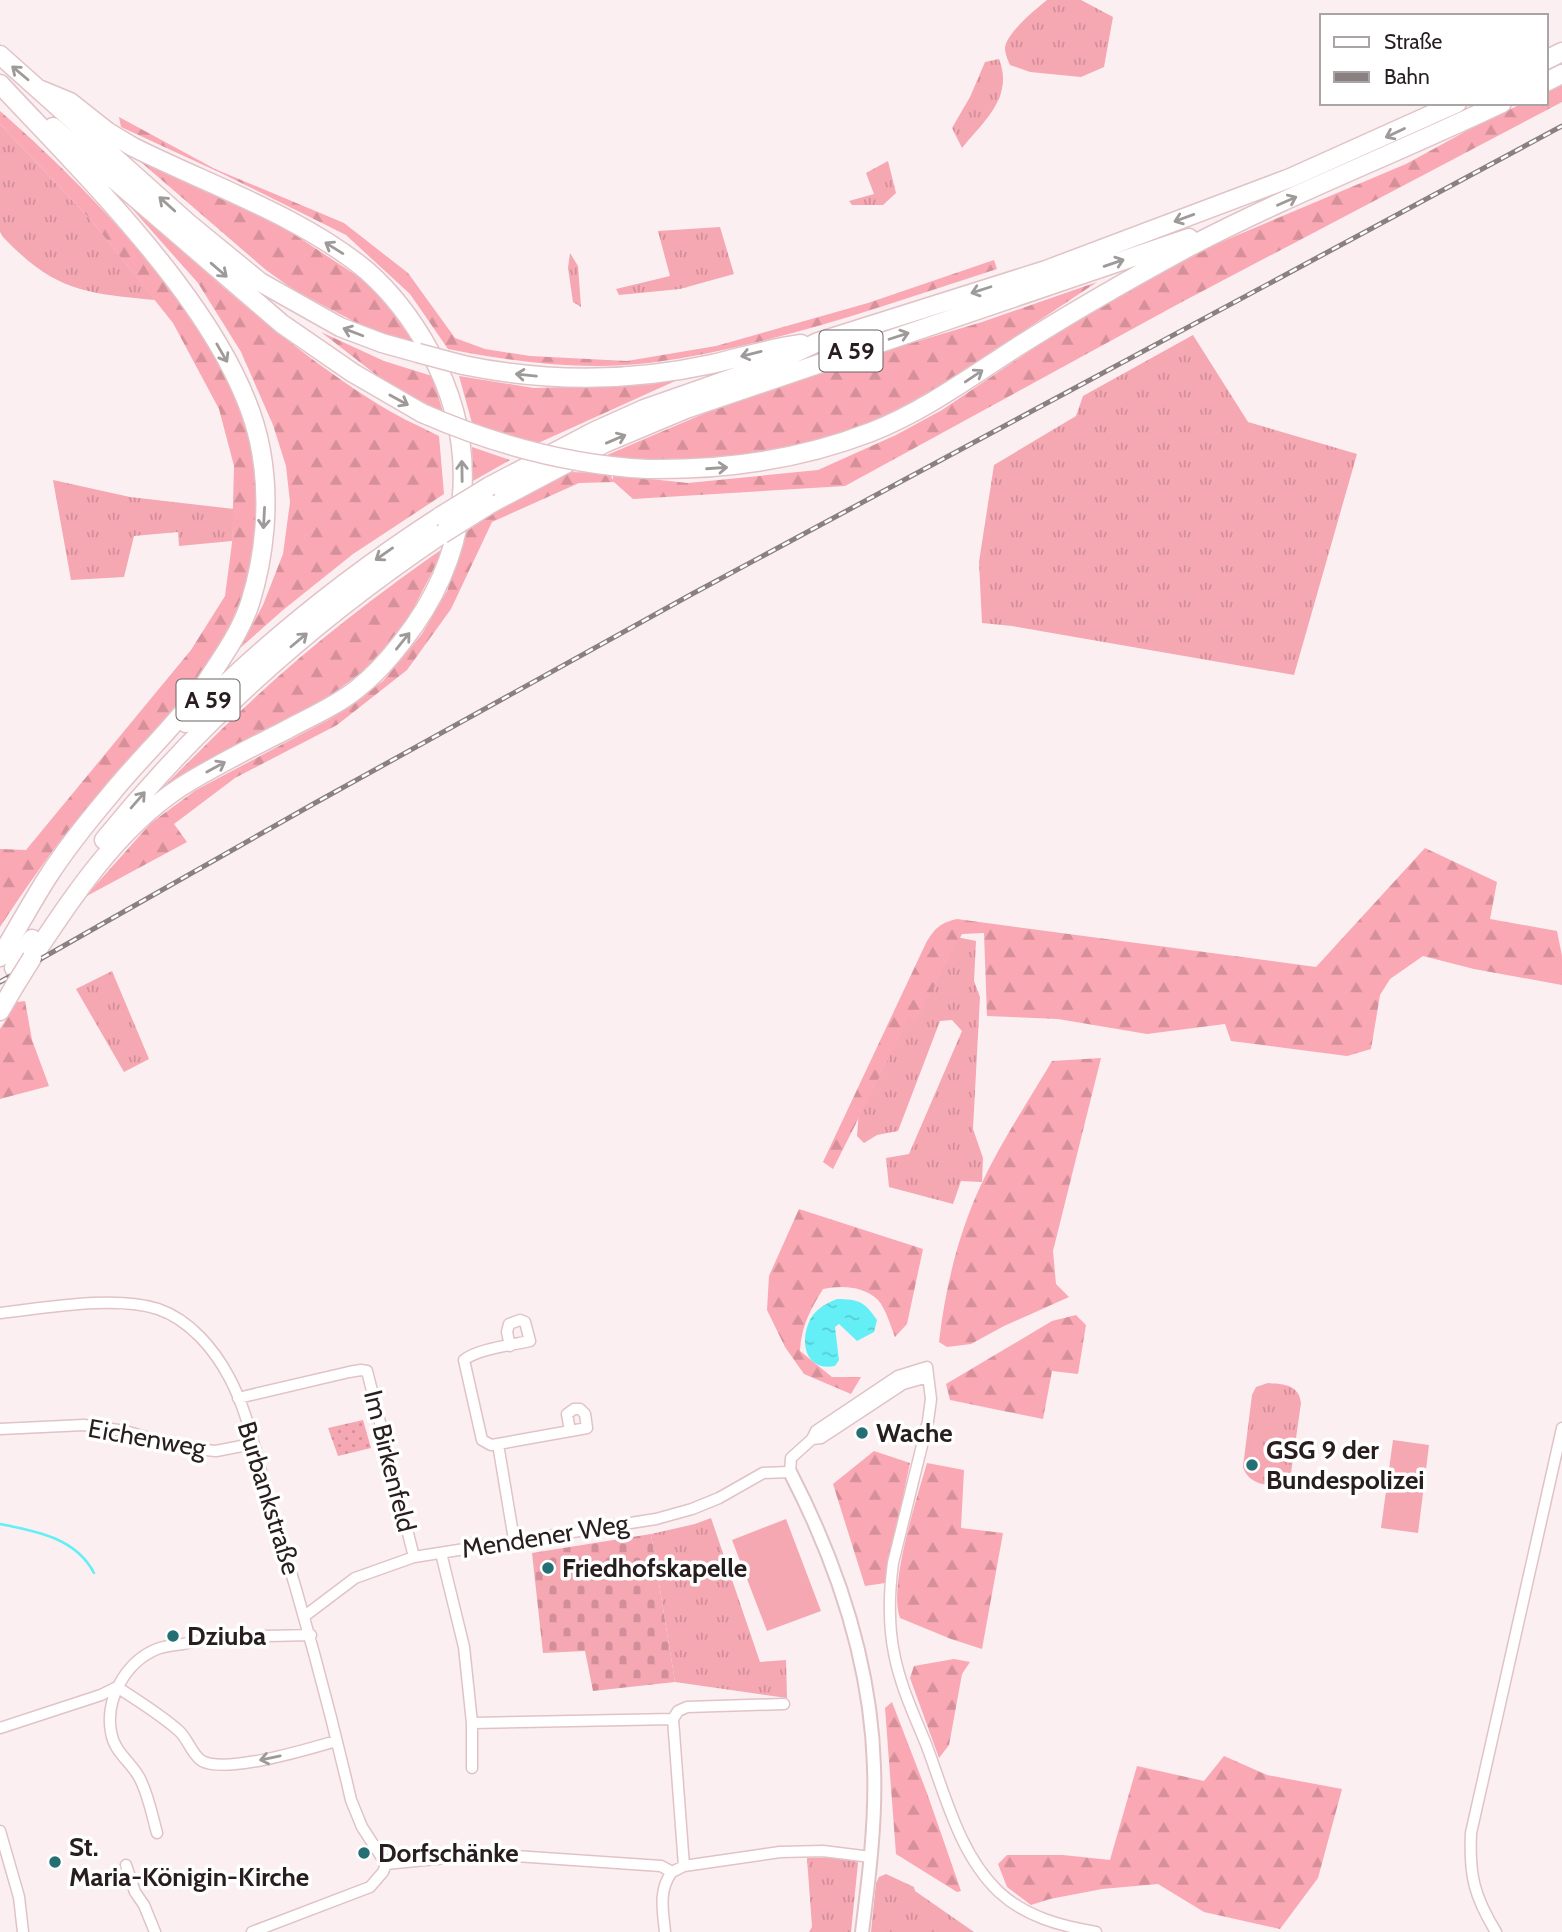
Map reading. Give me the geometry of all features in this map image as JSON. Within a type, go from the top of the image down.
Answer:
[{"type":"highway","points":[[0,55],[188,223],[260,282],[340,327],[382,343],[463,365],[532,377],[590,378],[646,375],[711,364],[781,346],[818,342]]},
{"type":"highway","points":[[0,83],[282,324],[353,373],[422,413],[475,435],[546,456],[596,465],[648,470],[725,467],[775,460],[871,432],[939,399],[1079,308],[1224,229]]},
{"type":"highway","points":[[0,83],[115,209],[200,316],[242,390],[254,424],[261,450],[265,504],[263,539],[257,572],[249,604],[232,641],[211,676],[88,822],[49,875],[21,944],[0,1011]]},
{"type":"highway","points":[[21,944],[43,931],[62,913],[121,838],[160,803],[190,781],[328,708],[358,688],[384,664],[414,627],[440,584],[462,509],[463,470],[454,410],[442,374],[417,329],[368,272],[308,231],[133,148],[70,102],[41,90]]},
{"type":"highway","name":"A 59","points":[[7,989],[7,962],[112,804],[214,695],[326,597],[490,495],[595,431],[644,409],[770,365],[818,342],[1046,270],[1265,188],[1388,136],[1453,105]]},
{"type":"highway","name":"A 59","points":[[490,495],[685,409],[1184,239],[1224,229],[1498,105]]},
{"type":"highway","name":"A 59","points":[[43,931],[85,864],[129,810],[230,702],[316,626],[442,525]]},
{"type":"street","name":"Burbankstraße","points":[[0,1313],[119,1303],[158,1309],[185,1324],[205,1341],[221,1362],[238,1398],[306,1615],[351,1800],[362,1827],[386,1864]]},
{"type":"street","points":[[510,1346],[470,1355],[464,1360],[482,1440],[491,1446],[570,1431]]},
{"type":"street","name":"Im Birkenfeld","points":[[238,1398],[349,1372],[367,1371],[414,1557]]},
{"type":"street","points":[[862,1932],[871,1857],[874,1798],[872,1734],[857,1644],[822,1538],[790,1472],[791,1458],[812,1439],[816,1431],[927,1372],[931,1399],[928,1421],[891,1573],[890,1618],[898,1669],[962,1839],[980,1870],[999,1893],[1020,1908],[1064,1926],[1096,1932]]},
{"type":"street","name":"Eichenweg","points":[[0,1429],[84,1425],[125,1431],[184,1448],[216,1451],[252,1444]]},
{"type":"street","points":[[1496,1932],[1478,1901],[1473,1886],[1471,1833],[1562,1428]]},
{"type":"street","points":[[498,1444],[514,1541]]},
{"type":"street","name":"Mendener Weg","points":[[306,1615],[355,1578],[414,1557],[656,1519],[719,1498],[763,1473],[790,1472]]},
{"type":"street","points":[[441,1553],[464,1647],[472,1723],[472,1768]]},
{"type":"street","points":[[157,1833],[140,1777],[119,1752],[111,1731],[112,1699],[129,1671],[156,1649],[206,1639],[311,1635]]},
{"type":"street","points":[[0,1728],[101,1695],[117,1687]]},
{"type":"street","points":[[117,1687],[167,1720],[183,1734],[199,1759],[207,1763],[262,1760],[336,1741]]},
{"type":"street","points":[[684,1866],[673,1719],[678,1711],[687,1707],[784,1704]]},
{"type":"street","points":[[472,1723],[673,1719]]},
{"type":"street","points":[[0,1831],[3,1851],[19,1897],[23,1932]]},
{"type":"street","points":[[665,1932],[662,1893],[665,1882],[672,1872],[684,1866],[780,1852],[824,1851],[871,1857]]},
{"type":"street","points":[[252,1932],[370,1887],[383,1872],[386,1864],[485,1854],[662,1866],[672,1872]]},
{"type":"street","points":[[126,1865],[135,1892],[144,1905],[155,1932]]},
{"type":"green space","points":[[1047,0],[1081,0],[1113,17],[1104,67],[1081,77],[1030,72],[1010,65],[1005,50],[1010,35]]},
{"type":"green space","points":[[999,59],[1003,73],[1000,97],[987,118],[962,148],[952,128],[970,97],[985,62]]},
{"type":"green space","points":[[1562,84],[1562,102],[1180,303],[845,486],[633,499],[614,482],[579,483],[492,522],[451,609],[407,670],[337,725],[235,778],[174,824],[187,842],[85,897],[151,823],[196,790],[330,719],[383,681],[422,634],[447,591],[467,531],[525,492],[568,472],[609,473],[613,480],[613,475],[688,483],[818,470],[896,435],[942,410],[1092,309],[1195,253],[1406,164],[1519,105],[1548,105],[1548,91]]},
{"type":"green space","points":[[0,111],[38,145],[119,227],[193,322],[223,372],[244,422],[256,471],[258,499],[257,526],[247,581],[238,607],[213,657],[154,732],[69,829],[0,927],[0,849],[26,850],[191,650],[225,596],[232,543],[234,466],[219,409],[173,323],[90,219],[0,124]]},
{"type":"green space","points":[[119,117],[215,169],[344,223],[408,273],[455,338],[485,349],[530,356],[627,361],[716,346],[868,303],[994,260],[997,269],[825,324],[693,356],[649,363],[574,366],[473,354],[448,349],[410,294],[346,235],[121,127]]},
{"type":"green space","points":[[0,124],[90,219],[155,300],[108,295],[55,279],[39,269],[3,237],[0,232]]},
{"type":"green space","points":[[135,157],[283,227],[377,289],[406,325],[418,346],[378,334],[294,290],[266,270]]},
{"type":"green space","points":[[888,161],[896,193],[883,205],[852,205],[849,201],[874,194],[866,173]]},
{"type":"green space","points":[[119,194],[242,303],[305,354],[381,406],[439,436],[444,494],[353,554],[239,649],[263,605],[283,554],[290,502],[286,466],[273,425],[241,352],[198,283]]},
{"type":"green space","points":[[720,227],[734,274],[680,289],[619,295],[616,289],[670,276],[658,231]]},
{"type":"green space","points":[[570,253],[578,266],[581,307],[573,302],[568,268]]},
{"type":"green space","points":[[1097,282],[923,398],[887,417],[803,447],[688,462],[600,458],[771,385],[982,322]]},
{"type":"green space","points":[[321,332],[384,361],[432,376],[443,412],[388,384]]},
{"type":"green space","points":[[1193,335],[1248,422],[1357,454],[1294,675],[982,623],[979,562],[994,465],[1076,416],[1083,396]]},
{"type":"green space","points":[[459,376],[534,388],[639,385],[684,377],[536,444],[472,423]]},
{"type":"green space","points":[[472,447],[510,460],[473,481]]},
{"type":"green space","points":[[53,480],[130,497],[234,509],[232,541],[179,546],[178,532],[134,536],[124,577],[71,580]]},
{"type":"green space","points":[[445,547],[406,623],[369,667],[317,705],[192,769],[157,793],[269,685],[317,643]]},
{"type":"green space","points":[[1425,848],[1497,882],[1490,919],[1557,931],[1562,956],[1562,985],[1474,969],[1423,956],[1390,979],[1380,995],[1371,1049],[1347,1056],[1231,1041],[1225,1024],[1147,1034],[1058,1019],[987,1016],[984,933],[962,934],[915,1023],[908,1020],[833,1169],[823,1162],[926,943],[942,924],[957,919],[1316,967]]},
{"type":"green space","points":[[947,935],[976,941],[974,981],[980,997],[973,1129],[983,1158],[982,1182],[961,1181],[953,1204],[889,1187],[886,1158],[909,1154],[962,1031],[952,1020],[940,1021],[898,1131],[877,1135],[864,1143],[857,1136],[859,1110]]},
{"type":"green space","points":[[112,971],[149,1059],[124,1072],[76,989]]},
{"type":"green space","points":[[25,1001],[32,1040],[49,1086],[0,1099],[0,1029],[17,1002]]},
{"type":"green space","points":[[1101,1058],[1053,1251],[1056,1284],[1069,1297],[971,1344],[947,1347],[939,1342],[954,1263],[972,1205],[996,1155],[1052,1061]]},
{"type":"green space","points":[[799,1209],[923,1249],[907,1324],[895,1337],[878,1300],[859,1289],[823,1289],[810,1312],[804,1326],[800,1351],[832,1377],[861,1377],[851,1394],[804,1374],[785,1347],[767,1310],[769,1276]]},
{"type":"green space","points":[[1076,1315],[1086,1325],[1078,1374],[1052,1371],[1043,1419],[950,1400],[946,1384],[1052,1321]]},
{"type":"green space","points":[[1268,1383],[1294,1389],[1301,1403],[1291,1473],[1287,1479],[1273,1485],[1251,1479],[1243,1467],[1252,1395],[1256,1387]]},
{"type":"green space","points":[[363,1420],[371,1448],[338,1456],[328,1428]]},
{"type":"green space","points":[[1393,1440],[1429,1445],[1418,1533],[1381,1528]]},
{"type":"green space","points":[[874,1451],[910,1463],[885,1583],[865,1586],[833,1484]]},
{"type":"green space","points":[[927,1463],[964,1470],[961,1528],[1003,1533],[982,1649],[900,1618],[897,1604],[901,1564]]},
{"type":"green space","points":[[711,1518],[760,1662],[786,1660],[787,1698],[675,1682],[651,1534]]},
{"type":"green space","points":[[786,1519],[821,1611],[767,1631],[732,1540]]},
{"type":"green space","points":[[651,1534],[675,1682],[593,1691],[585,1651],[543,1653],[532,1553]]},
{"type":"green space","points":[[954,1659],[970,1662],[962,1674],[949,1745],[939,1758],[910,1678],[914,1666]]},
{"type":"green space","points":[[892,1702],[961,1891],[957,1892],[896,1854],[885,1708]]},
{"type":"green space","points":[[1224,1756],[1267,1775],[1342,1789],[1318,1878],[1280,1929],[1204,1912],[1158,1884],[1102,1889],[1031,1905],[1007,1887],[998,1864],[1007,1855],[1063,1855],[1110,1860],[1137,1766],[1204,1781]]},
{"type":"green space","points":[[854,1857],[858,1863],[851,1932],[809,1932],[812,1927],[807,1858]]},
{"type":"green space","points":[[886,1874],[914,1887],[915,1891],[974,1932],[871,1932],[876,1883],[879,1877]]},
{"type":"water","points":[[837,1299],[861,1303],[877,1320],[874,1332],[857,1341],[839,1324],[835,1327],[839,1360],[835,1366],[825,1367],[811,1359],[805,1344],[805,1335],[813,1314]]},
{"type":"waterway","points":[[0,1524],[41,1533],[66,1544],[86,1561],[94,1573]]},
{"type":"railway","points":[[0,982],[692,594],[1562,126]]},
{"type":"place","name":"Wache","points":[[862,1433]]},
{"type":"place","name":"GSG 9 der Bundespolizei","points":[[1252,1465]]},
{"type":"place","name":"Friedhofskapelle","points":[[548,1568]]},
{"type":"place","name":"Dziuba","points":[[173,1636]]},
{"type":"place","name":"Dorfschänke","points":[[364,1853]]},
{"type":"place","name":"St. Maria-Königin-Kirche","points":[[55,1862]]}]
